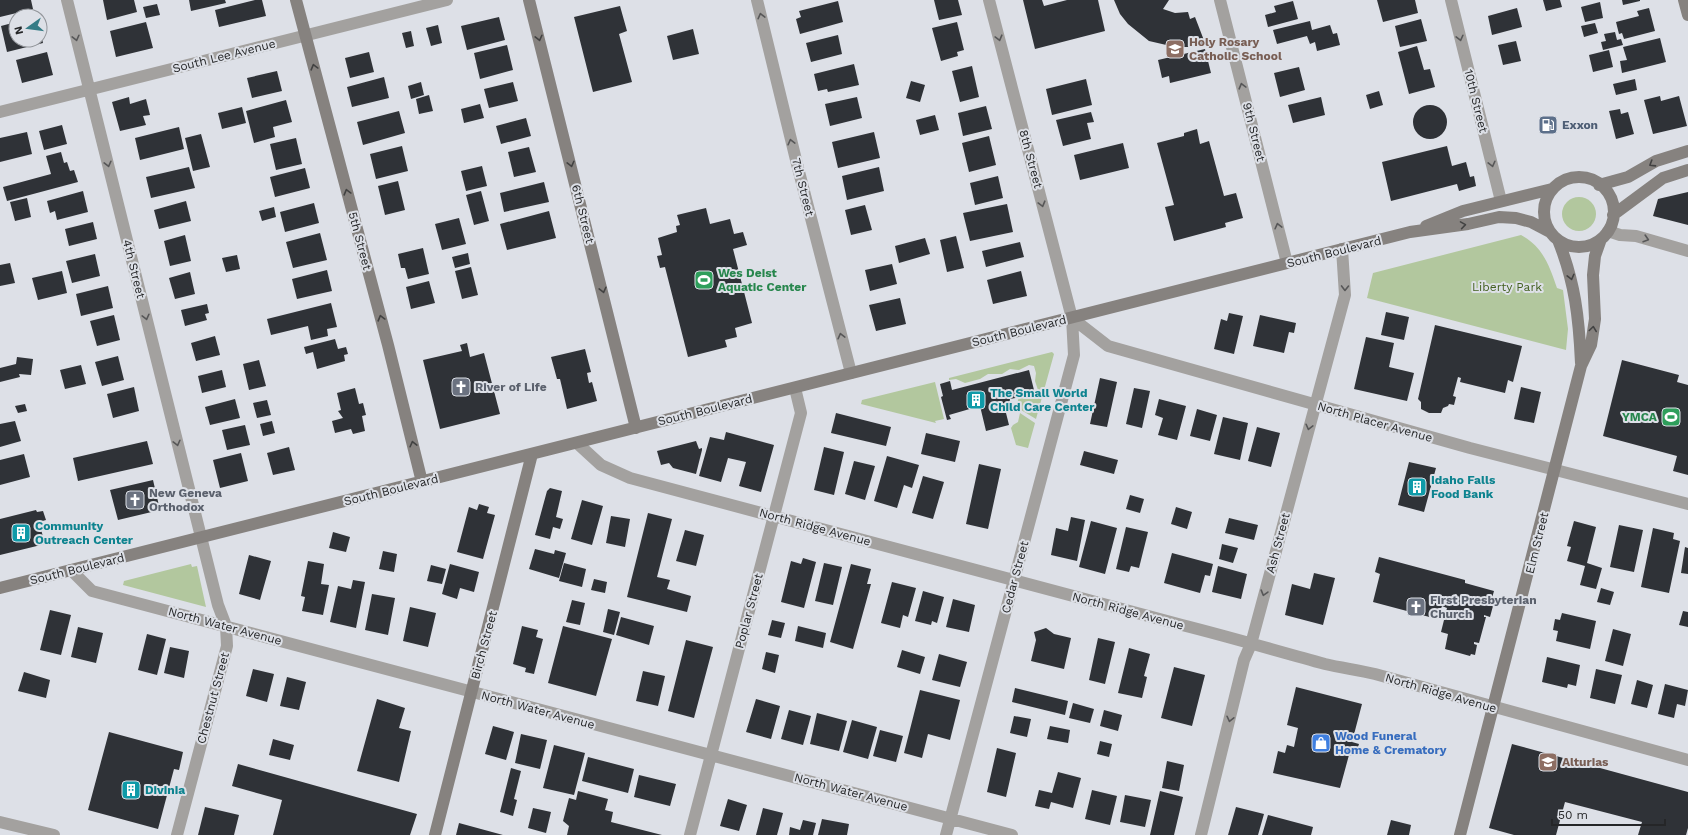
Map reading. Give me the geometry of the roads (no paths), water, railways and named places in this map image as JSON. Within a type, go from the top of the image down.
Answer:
[{"type":"street","name":"4th Street","points":[[66,0],[201,538]]},
{"type":"street","name":"5th Street","points":[[296,0],[386,337],[422,482]]},
{"type":"street","name":"South Lee Avenue","points":[[0,112],[447,0]]},
{"type":"street","name":"6th Street","points":[[529,0],[636,428]]},
{"type":"street","name":"7th Street","points":[[757,0],[797,164],[851,373]]},
{"type":"street","name":"8th Street","points":[[989,0],[1072,318]]},
{"type":"street","name":"9th Street","points":[[1220,0],[1287,263]]},
{"type":"street","name":"10th Street","points":[[1451,0],[1502,201]]},
{"type":"street","points":[[1684,0],[1688,15]]},
{"type":"street","points":[[1599,185],[1628,177],[1656,161],[1688,151]]},
{"type":"street","points":[[1613,214],[1610,197],[1594,181],[1583,178],[1572,178],[1561,182],[1552,189],[1544,210],[1545,221],[1554,236],[1568,246],[1580,247],[1591,245],[1604,235],[1613,214],[1663,178],[1688,170]]},
{"type":"street","name":"South Boulevard","points":[[1410,232],[1463,210],[1552,189]]},
{"type":"street","name":"South Boulevard","points":[[0,588],[1410,232],[1468,224],[1499,217],[1516,218],[1531,222],[1554,236]]},
{"type":"street","points":[[1604,235],[1636,236],[1688,251]]},
{"type":"street","name":"Elm Street","points":[[1460,835],[1556,470],[1581,366],[1591,345],[1595,319],[1593,275],[1595,256],[1604,235]]},
{"type":"street","name":"Elm Street","points":[[1554,236],[1571,277],[1578,313],[1581,366]]},
{"type":"street","name":"Ash Street","points":[[1201,835],[1244,660],[1251,644],[1310,420],[1316,406],[1345,295],[1342,250]]},
{"type":"street","name":"North Placer Avenue","points":[[1072,318],[1108,346],[1316,406],[1470,448],[1688,504]]},
{"type":"street","name":"Cedar Street","points":[[946,835],[1074,355],[1072,318]]},
{"type":"street","name":"Poplar Street","points":[[690,835],[801,413],[795,388]]},
{"type":"street","name":"North Ridge Avenue","points":[[577,443],[601,465],[630,478],[1235,638],[1251,644],[1326,664],[1374,674],[1688,760]]},
{"type":"street","name":"Birch Street","points":[[435,835],[532,454]]},
{"type":"street","name":"Chestnut Street","points":[[177,835],[227,646],[226,626],[218,605],[201,538]]},
{"type":"street","name":"North Water Avenue","points":[[71,570],[92,591],[1012,835]]},
{"type":"street","points":[[0,822],[54,835]]},
{"type":"place","name":"Holy Rosary Catholic School","points":[[1175,49]]},
{"type":"place","name":"Exxon","points":[[1548,125]]},
{"type":"place","name":"Wes Deist Aquatic Center","points":[[704,280]]},
{"type":"place","name":"River of Life","points":[[461,387]]},
{"type":"place","name":"The Small World Child Care Center","points":[[976,400]]},
{"type":"place","name":"YMCA","points":[[1671,417]]},
{"type":"place","name":"Idaho Falls Food Bank","points":[[1417,487]]},
{"type":"place","name":"New Geneva Orthodox","points":[[135,500]]},
{"type":"place","name":"Community Outreach Center","points":[[21,533]]},
{"type":"place","name":"First Presbyterian Church","points":[[1416,607]]},
{"type":"place","name":"Wood Funeral Home & Crematory","points":[[1321,743]]},
{"type":"place","name":"Alturias","points":[[1548,762]]},
{"type":"place","name":"Divinia","points":[[131,790]]},
{"type":"park label","name":"Liberty Park","points":[[1507,287]]}]
